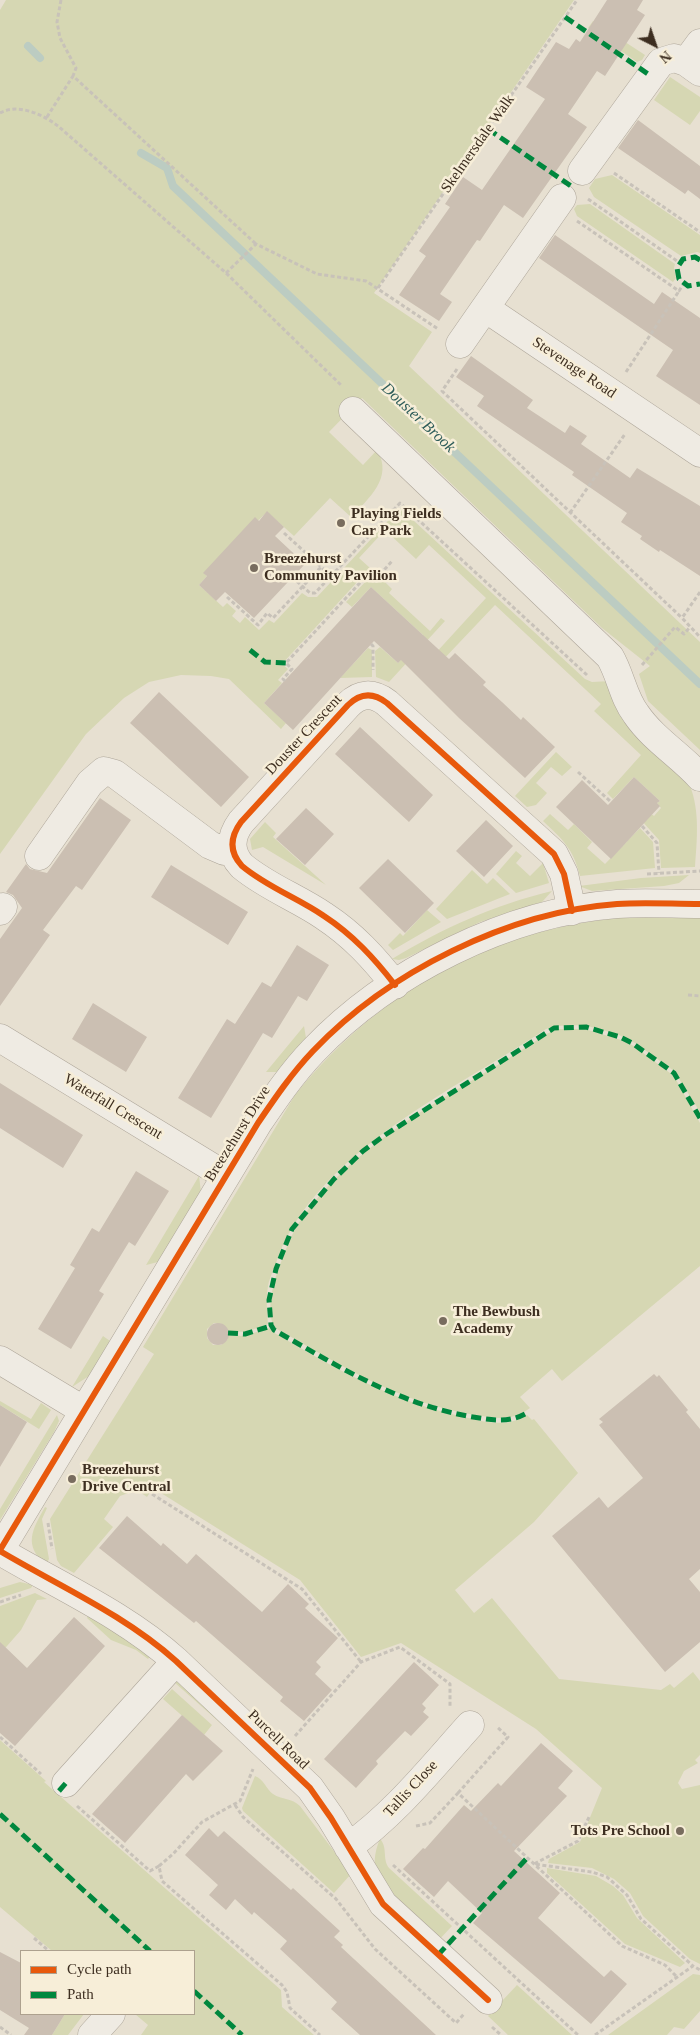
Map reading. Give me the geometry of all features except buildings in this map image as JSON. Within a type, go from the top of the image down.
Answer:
[{"type":"street","points":[[460,344],[575,186],[661,62],[674,58],[696,59]]},
{"type":"street","name":"Stevenage Road","points":[[485,308],[700,454]]},
{"type":"street","points":[[354,412],[610,657],[619,676],[627,701],[636,714],[700,777]]},
{"type":"street","name":"Douster Crescent","points":[[233,851],[233,836],[241,822],[351,702],[362,695],[373,695],[391,706],[554,854],[562,867],[572,911]]},
{"type":"street","points":[[38,856],[99,773],[104,771],[114,774],[210,845],[224,851],[233,851],[238,862],[247,871],[322,914],[365,948],[395,985]]},
{"type":"street","name":"Breezehurst Drive","points":[[0,1550],[83,1410],[272,1102],[304,1062],[338,1028],[395,985],[454,951],[488,935],[534,920],[572,911],[616,904],[700,904]]},
{"type":"street","name":"Waterfall Crescent","points":[[0,1038],[226,1176]]},
{"type":"street","points":[[0,1360],[83,1410]]},
{"type":"street","name":"Purcell Road","points":[[0,1550],[118,1619],[160,1647],[176,1661],[265,1761],[318,1797],[383,1904],[477,2006]]},
{"type":"street","points":[[61,1788],[176,1661]]},
{"type":"street","name":"Tallis Close","points":[[348,1847],[371,1831],[390,1812],[470,1725]]},
{"type":"street","points":[[92,2035],[110,2015]]},
{"type":"path","points":[[46,117],[73,76],[76,68],[65,52],[57,22],[61,0]]},
{"type":"path","points":[[73,76],[256,244],[317,274],[359,279],[378,288],[460,344],[447,362],[457,369],[442,391],[700,637]]},
{"type":"path","points":[[0,113],[18,108],[46,117],[226,273],[353,397],[346,405],[354,412]]},
{"type":"path","points":[[575,186],[700,232]]},
{"type":"path","points":[[575,186],[680,263]]},
{"type":"path","points":[[575,186],[679,291]]},
{"type":"path","points":[[226,273],[256,244]]},
{"type":"path","points":[[612,394],[684,283]]},
{"type":"path","points":[[570,513],[640,413]]},
{"type":"path","points":[[292,577],[310,593],[315,593],[400,503],[585,674],[597,679],[634,672],[653,654],[675,627],[684,634],[690,627]]},
{"type":"path","points":[[284,533],[331,576]]},
{"type":"path","points":[[285,681],[283,679],[292,669],[286,663],[369,573],[376,579],[393,560]]},
{"type":"path","points":[[227,597],[258,625],[267,613],[273,618],[320,567]]},
{"type":"path","points":[[682,618],[700,592]]},
{"type":"path","points":[[578,772],[611,802]]},
{"type":"path","points":[[642,826],[657,843],[659,873]]},
{"type":"path","points":[[688,995],[700,996]]},
{"type":"path","points":[[152,1494],[302,1588],[361,1662]]},
{"type":"path","points":[[0,1737],[61,1788],[150,1871],[173,1854],[202,1822],[235,1805],[242,1798],[265,1761],[361,1662],[400,1647],[450,1684],[450,1707],[470,1725]]},
{"type":"path","points":[[411,1827],[430,1823],[458,1793],[622,1946],[661,1963],[677,1978]]},
{"type":"path","points":[[235,1805],[243,1816],[340,1903],[375,1950],[456,2023],[477,2006]]},
{"type":"path","points":[[534,1864],[578,1840],[589,1817]]},
{"type":"path","points":[[389,1859],[393,1866],[578,2035]]},
{"type":"path","points":[[534,1864],[592,1872],[607,1878],[627,1895],[641,1919],[693,1966],[700,1970]]},
{"type":"path","points":[[159,1866],[162,1881],[282,1985],[285,1988],[290,2008],[320,2035]]},
{"type":"path","points":[[34,1938],[48,1950]]},
{"type":"path","points":[[595,2035],[693,1966]]},
{"type":"path","points":[[0,2027],[11,2035]]},
{"type":"green space","points":[[6,0],[574,0],[374,293],[432,332],[409,366],[700,642],[700,750],[648,701],[639,674],[650,666],[602,628],[362,398],[329,432],[363,465],[377,450],[381,460],[381,479],[365,503],[351,517],[330,498],[294,536],[267,512],[204,573],[207,576],[199,585],[223,607],[227,603],[236,611],[232,616],[240,623],[245,617],[259,630],[269,620],[274,623],[302,593],[308,597],[317,597],[400,508],[585,679],[592,682],[611,681],[690,786],[697,815],[695,867],[661,868],[659,840],[641,820],[649,812],[654,816],[661,808],[657,803],[660,801],[634,777],[613,799],[607,793],[641,755],[594,711],[601,704],[495,605],[440,663],[433,656],[486,598],[429,545],[416,559],[385,530],[359,558],[370,568],[282,664],[288,669],[278,680],[282,683],[264,703],[286,723],[281,729],[229,679],[181,675],[149,682],[124,698],[86,734],[0,854],[0,10]]},
{"type":"green space","points":[[593,21],[645,55],[642,60],[637,62],[588,28]]},
{"type":"green space","points":[[670,77],[700,97],[700,111],[690,125],[654,100]]},
{"type":"green space","points":[[612,175],[700,235],[700,253],[681,256],[594,197],[589,188],[595,179]]},
{"type":"green space","points":[[590,204],[675,264],[676,278],[673,282],[577,216],[574,209],[577,205]]},
{"type":"green space","points":[[370,577],[376,583],[381,578],[392,589],[389,593],[430,631],[441,618],[445,621],[389,682],[376,677],[375,651],[380,647],[398,663],[423,635],[371,587],[352,607],[346,602]]},
{"type":"green space","points":[[368,648],[372,650],[372,677],[340,678]]},
{"type":"green space","points":[[556,752],[572,767],[562,776],[551,767],[536,783],[547,793],[536,805],[527,807],[515,796]]},
{"type":"green space","points":[[550,814],[568,830],[574,824],[592,842],[587,848],[605,864],[640,828],[653,842],[655,868],[580,876],[574,858],[566,845],[543,821]]},
{"type":"green space","points":[[265,822],[276,833],[273,837],[326,885],[263,847],[252,850],[250,839]]},
{"type":"green space","points":[[516,851],[522,856],[516,863],[530,876],[543,863],[549,883],[516,893],[496,874]]},
{"type":"green space","points":[[472,870],[487,884],[493,878],[510,894],[447,919],[436,909]]},
{"type":"green space","points":[[689,875],[679,883],[664,886],[592,891],[579,886],[641,878]]},
{"type":"green space","points":[[552,891],[542,902],[480,922],[406,958],[392,959],[430,937],[489,910]]},
{"type":"green space","points":[[427,910],[441,922],[393,950],[388,945],[400,933],[403,936]]},
{"type":"green space","points":[[639,915],[700,917],[700,1112],[674,1071],[635,1043],[617,1034],[584,1025],[555,1026],[546,1029],[432,1100],[357,1154],[325,1185],[298,1219],[278,1257],[267,1291],[268,1324],[246,1332],[229,1331],[222,1324],[214,1323],[207,1329],[207,1338],[213,1345],[221,1345],[228,1339],[228,1335],[243,1336],[270,1328],[273,1332],[342,1371],[413,1402],[472,1419],[496,1423],[512,1422],[527,1415],[532,1420],[534,1419],[578,1473],[534,1522],[455,1590],[474,1613],[492,1598],[559,1679],[661,1690],[670,1684],[674,1688],[693,1672],[700,1681],[700,1755],[695,1760],[698,1763],[684,1771],[678,1783],[682,1789],[700,1785],[700,1964],[690,1959],[643,1916],[630,1893],[614,1879],[592,1868],[548,1863],[549,1859],[580,1842],[602,1788],[536,1729],[401,1643],[361,1657],[300,1580],[153,1488],[147,1497],[137,1490],[120,1496],[104,1519],[113,1527],[74,1573],[61,1566],[57,1560],[50,1519],[154,1354],[143,1347],[295,1095],[341,1044],[394,1000],[453,965],[484,951],[546,930]]},
{"type":"green space","points":[[304,1026],[306,1038],[277,1072],[266,1072]]},
{"type":"green space","points":[[559,1029],[585,1029],[621,1040],[634,1046],[674,1076],[700,1123],[700,1266],[562,1381],[552,1369],[520,1397],[530,1408],[517,1415],[504,1418],[475,1415],[447,1409],[395,1392],[347,1369],[275,1328],[270,1308],[277,1273],[298,1224],[322,1193],[350,1165],[412,1118],[546,1034]]},
{"type":"green space","points":[[199,1176],[201,1192],[158,1262],[146,1265]]},
{"type":"green space","points":[[103,1336],[110,1341],[89,1376],[72,1387]]},
{"type":"green space","points":[[0,1401],[31,1419],[41,1403],[51,1410],[39,1429],[0,1405]]},
{"type":"green space","points":[[57,1415],[59,1421],[54,1432],[0,1520],[0,1509]]},
{"type":"green space","points":[[45,1507],[47,1508],[42,1519],[49,1559],[46,1565],[34,1551],[32,1544],[36,1523]]},
{"type":"green space","points":[[20,1582],[33,1585],[31,1588],[0,1598],[0,1588]]},
{"type":"green space","points":[[35,1593],[47,1599],[37,1600],[21,1630],[0,1654],[0,1606]]},
{"type":"green space","points":[[89,1614],[151,1655],[148,1659],[136,1650],[111,1640],[87,1618]]},
{"type":"green space","points":[[176,1678],[245,1745],[174,1682]]},
{"type":"green space","points":[[172,1689],[212,1725],[204,1735],[163,1699]]},
{"type":"green space","points":[[0,1740],[46,1781],[44,1782],[281,1990],[282,2007],[314,2035],[141,2035],[148,2025],[136,2015],[195,2015],[195,1950],[51,1950],[0,1907]]},
{"type":"green space","points":[[255,1776],[261,1779],[273,1794],[300,1806],[351,1874],[334,1893],[243,1811],[242,1808]]},
{"type":"green space","points":[[380,1839],[384,1846],[389,1868],[452,1926],[437,1942],[403,1908],[386,1889],[380,1879],[375,1862],[376,1850]]},
{"type":"green space","points":[[547,1868],[596,1876],[613,1886],[623,1895],[637,1918],[685,1963],[680,1967],[625,1944],[547,1873]]},
{"type":"green space","points":[[693,1974],[700,1975],[700,2011],[684,2029],[674,2027],[667,2035],[608,2035]]},
{"type":"green space","points":[[517,1985],[572,2035],[508,2035],[488,2016]]},
{"type":"green space","points":[[64,2015],[83,2015],[68,2035],[52,2035]]},
{"type":"waterway","name":"Douster Brook","points":[[28,46],[40,58]]},
{"type":"waterway","name":"Douster Brook","points":[[141,153],[167,168],[173,186],[700,684]]},
{"type":"marked path","points":[[565,17],[651,76]]},
{"type":"marked path","points":[[488,129],[571,186]]},
{"type":"marked path","points":[[700,260],[695,257],[683,259],[677,268],[679,279],[688,286],[700,284]]},
{"type":"marked path","points":[[250,650],[265,662],[286,663]]},
{"type":"marked path","points":[[525,1414],[512,1419],[493,1420],[445,1411],[419,1403],[394,1394],[346,1370],[274,1330],[271,1325],[269,1300],[276,1269],[292,1229],[334,1179],[363,1151],[385,1135],[554,1028],[586,1027],[620,1037],[632,1043],[674,1073],[700,1118]]},
{"type":"marked path","points":[[228,1333],[245,1334],[271,1326]]},
{"type":"marked path","points":[[59,1791],[66,1783]]},
{"type":"marked path","points":[[0,1814],[149,1950]]},
{"type":"marked path","points":[[438,1955],[527,1858]]},
{"type":"marked path","points":[[195,1992],[242,2035]]},
{"type":"cycle path","points":[[395,985],[371,956],[335,923],[242,866],[235,855],[232,844],[241,822],[348,705],[357,698],[367,695],[382,699],[554,854],[564,874],[572,911]]},
{"type":"cycle path","points":[[0,1550],[258,1123],[298,1068],[343,1022],[413,972],[452,951],[493,933],[534,919],[576,909],[617,904],[700,904]]},
{"type":"cycle path","points":[[0,1551],[113,1615],[135,1629],[176,1661],[310,1788],[331,1818],[383,1904],[488,2000]]},
{"type":"place","name":"Playing Fields Car Park","points":[[341,523]]},
{"type":"place","name":"Breezehurst Community Pavilion","points":[[254,568]]},
{"type":"place","name":"The Bewbush Academy","points":[[443,1321]]},
{"type":"place","name":"Breezehurst Drive Central","points":[[72,1479]]},
{"type":"place","name":"Tots Pre School","points":[[680,1831]]}]
